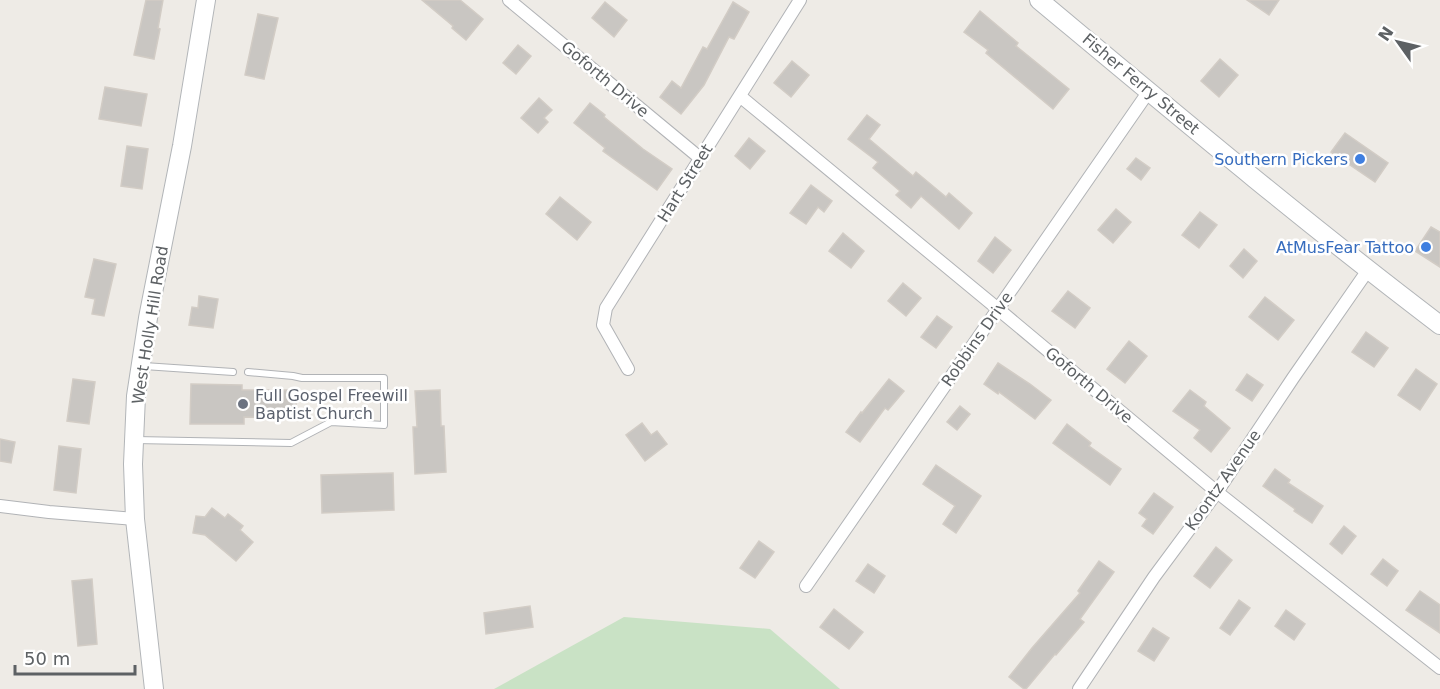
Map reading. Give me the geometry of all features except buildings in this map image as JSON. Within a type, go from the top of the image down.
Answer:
[{"type":"street","name":"West Holly Hill Road","points":[[154,689],[135,519],[133,464],[136,396],[206,0]]},
{"type":"street","name":"Goforth Drive","points":[[509,0],[700,158]]},
{"type":"street","name":"Hart Street","points":[[628,369],[603,325],[606,308],[800,0]]},
{"type":"street","name":"Fisher Ferry Street","points":[[1040,0],[1368,270],[1440,325]]},
{"type":"street","name":"Robbins Drive","points":[[806,586],[1149,92]]},
{"type":"street","name":"Goforth Drive","points":[[741,97],[1217,492],[1440,669]]},
{"type":"street","name":"Koontz Avenue","points":[[1079,689],[1154,577],[1217,492],[1368,270]]},
{"type":"street","points":[[0,506],[135,519]]},
{"type":"lane","points":[[140,366],[233,372]]},
{"type":"lane","points":[[134,440],[291,443],[331,422],[384,424],[384,378],[302,378],[248,372]]},
{"type":"green space","points":[[624,617],[770,629],[840,689],[494,689]]},
{"type":"place","name":"Southern Pickers","points":[[1360,159]]},
{"type":"place","name":"AtMusFear Tattoo","points":[[1426,247]]},
{"type":"place","name":"Full Gospel Freewill Baptist Church","points":[[243,404]]}]
